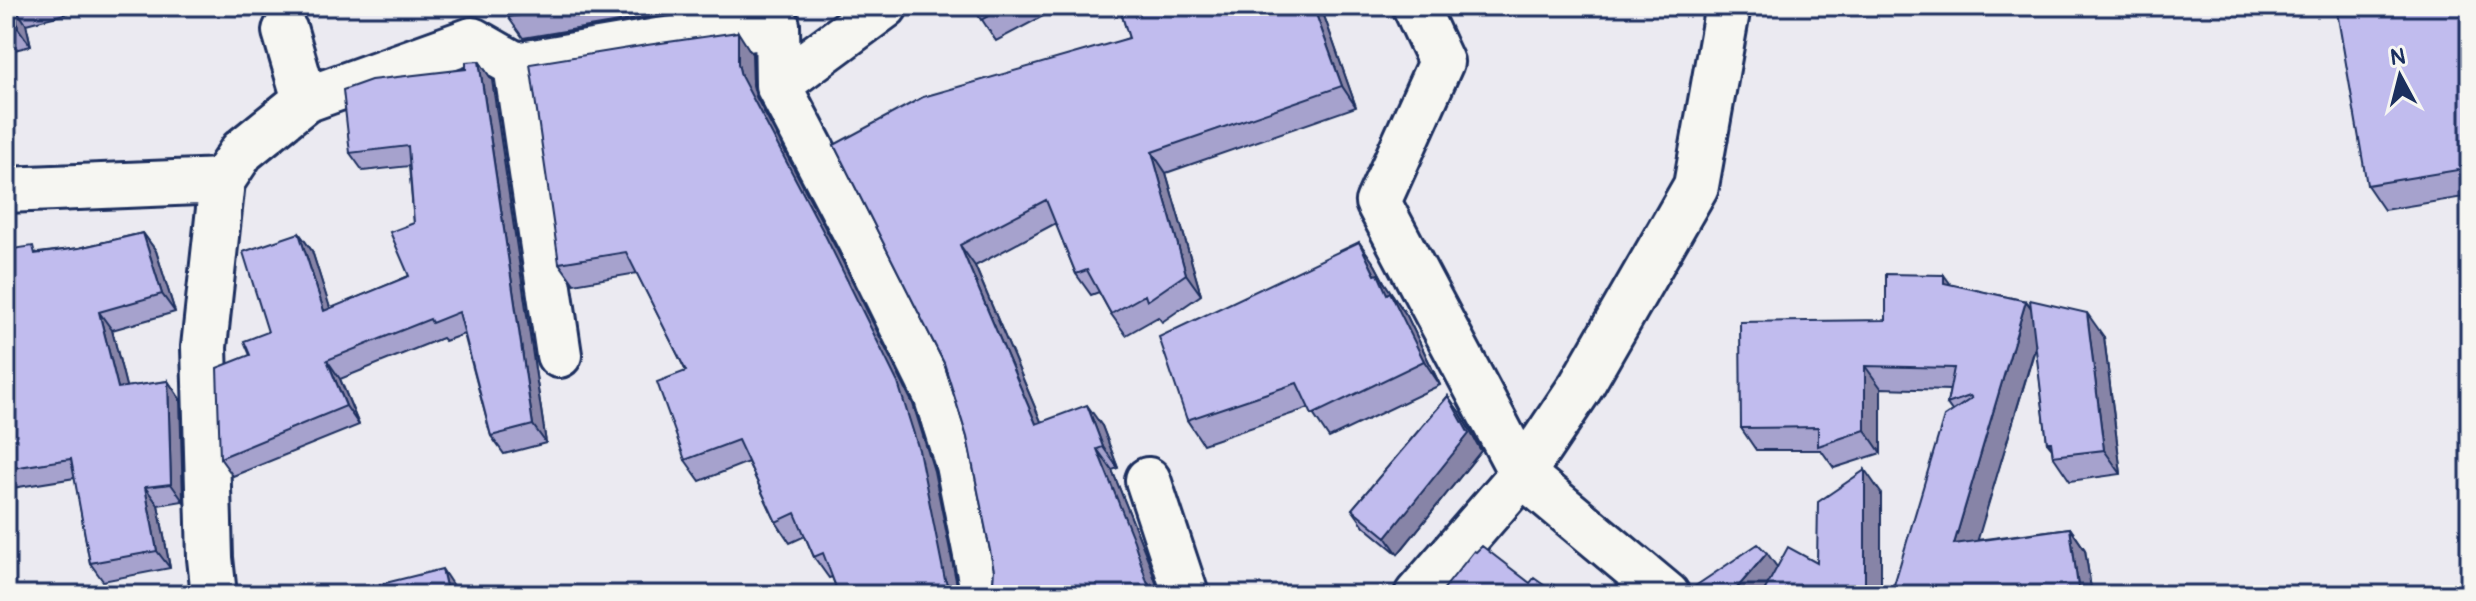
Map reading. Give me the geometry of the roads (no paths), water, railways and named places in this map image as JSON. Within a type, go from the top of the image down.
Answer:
[{"type":"street","points":[[778,85],[885,6]]},
{"type":"street","points":[[1415,6],[1441,62],[1378,202],[1522,474],[1667,595]]},
{"type":"street","points":[[1417,595],[1522,474],[1581,386],[1696,186],[1728,6]]},
{"type":"street","points":[[516,65],[658,41],[776,16],[778,85],[936,395],[958,465],[984,595]]},
{"type":"street","points":[[214,595],[210,558],[204,347],[222,181],[242,151],[305,100],[474,23],[516,65],[559,355]]},
{"type":"street","points":[[285,31],[305,100]]},
{"type":"street","points":[[6,190],[222,181]]},
{"type":"street","points":[[1148,480],[1186,595]]}]
